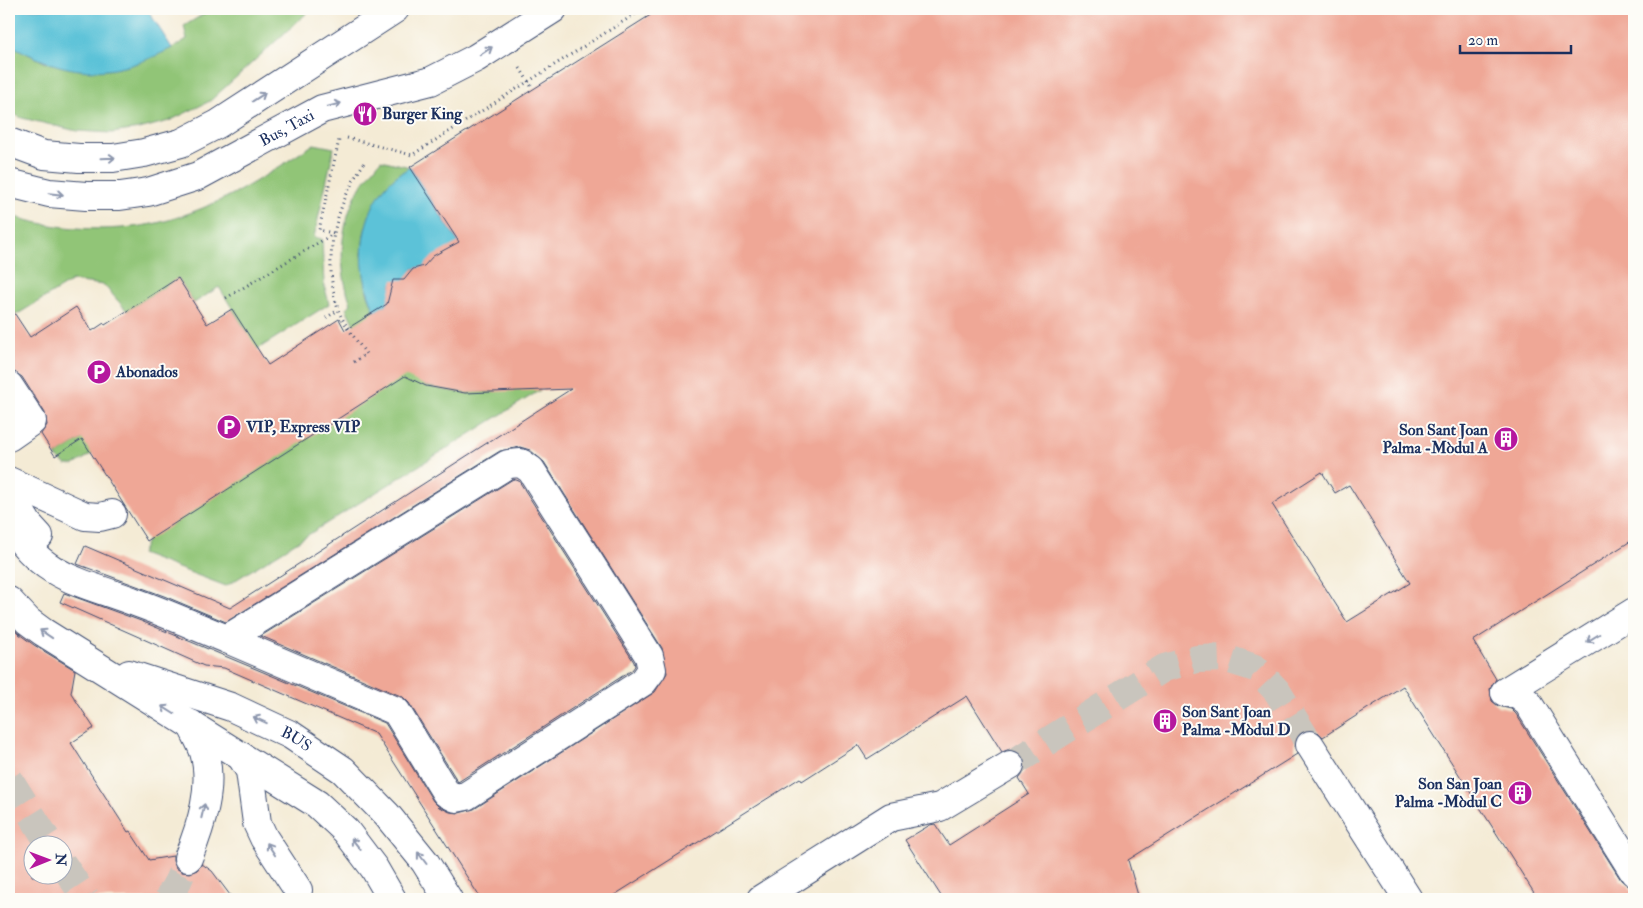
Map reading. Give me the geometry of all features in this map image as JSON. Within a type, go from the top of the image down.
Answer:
[{"type":"street","points":[[9,142],[44,155],[79,158],[113,158],[182,143],[218,124],[395,9]]},
{"type":"street","name":"Bus, Taxi","points":[[9,183],[50,193],[86,196],[120,196],[148,192],[198,176],[322,108],[411,87],[439,77],[476,58],[553,9]]},
{"type":"street","points":[[9,386],[32,421],[9,437]]},
{"type":"street","points":[[9,523],[20,542],[35,557],[70,580],[135,602],[396,711],[446,793],[456,798],[466,796],[643,682],[652,670],[649,656],[633,630],[531,470],[521,463],[508,464],[227,639]]},
{"type":"street","points":[[10,480],[94,504],[106,510]]},
{"type":"street","points":[[10,480],[28,524],[42,540],[135,602]]},
{"type":"street","points":[[9,601],[28,621],[43,632],[317,804],[351,839],[374,868],[392,899]]},
{"type":"street","points":[[1634,612],[1505,692],[1518,695],[1528,703],[1634,872]]},
{"type":"street","name":"BUS","points":[[87,660],[231,707],[291,735],[343,770],[387,815],[425,862],[448,899]]},
{"type":"street","points":[[188,858],[198,834],[208,778],[204,752],[191,724]]},
{"type":"street","points":[[1310,745],[1408,899]]},
{"type":"street","points":[[241,756],[250,772],[257,823],[264,838],[298,890]]},
{"type":"street","points":[[761,899],[891,817],[940,807],[1010,765]]},
{"type":"path","points":[[333,233],[319,230],[340,136],[412,155],[643,9]]},
{"type":"path","points":[[354,362],[366,354],[338,310],[330,268],[333,233],[344,197],[352,180],[366,160]]},
{"type":"path","points":[[226,298],[333,233]]},
{"type":"path","points":[[326,318],[338,310]]},
{"type":"green space","points":[[212,9],[308,9],[309,11],[210,101],[169,121],[139,129],[111,133],[77,131],[22,118],[9,112],[9,44],[46,63],[172,48],[187,39],[184,26]]},
{"type":"green space","points":[[314,144],[334,148],[314,237],[322,239],[324,284],[329,304],[74,465],[66,465],[55,456],[248,334],[219,287],[194,303],[178,278],[127,311],[104,285],[72,281],[16,315],[9,305],[9,215],[63,227],[102,229],[157,223],[191,213],[226,198]]},
{"type":"green space","points":[[381,160],[410,167],[393,179],[370,214],[364,234],[362,254],[367,292],[375,312],[354,325],[346,308],[351,304],[342,263],[346,222],[356,195]]},
{"type":"green space","points":[[380,357],[426,386],[445,390],[465,393],[493,392],[519,385],[550,384],[226,586],[141,554],[147,541]]},
{"type":"water","points":[[9,9],[147,9],[172,48],[129,66],[90,71],[71,69],[31,55],[9,44]]},
{"type":"water","points":[[410,167],[466,254],[436,273],[418,268],[413,269],[416,286],[396,280],[392,283],[391,288],[397,298],[375,312],[366,285],[362,262],[362,249],[367,222],[385,187]]},
{"type":"building","points":[[660,9],[1634,9],[1634,539],[1473,641],[1496,679],[1490,689],[1492,701],[1498,706],[1511,709],[1516,714],[1621,880],[1629,886],[1634,899],[1538,899],[1403,686],[1323,737],[1317,731],[1309,729],[1302,732],[1296,738],[1294,746],[1297,754],[1128,860],[1139,899],[943,899],[905,840],[935,824],[949,845],[1029,794],[1019,778],[1026,765],[1023,757],[1018,752],[1010,749],[1002,752],[967,696],[867,759],[858,745],[802,781],[800,778],[608,899],[481,899],[376,734],[224,668],[204,666],[60,602],[64,593],[141,621],[385,723],[433,801],[439,807],[450,812],[459,813],[474,809],[655,692],[667,673],[662,648],[544,462],[530,450],[520,447],[500,451],[226,622],[164,596],[77,564],[85,546],[230,608],[571,389],[465,393],[426,386],[405,376],[147,541],[82,439],[55,456],[41,434],[47,425],[45,413],[22,377],[13,371],[9,365],[9,305],[30,337],[76,307],[92,331],[104,323],[105,325],[178,278],[207,324],[232,309],[268,365],[339,319],[345,330],[387,304],[393,280],[404,280],[413,269],[424,266],[433,256],[459,242],[410,167]],"holes":[[[1322,472],[1335,493],[1349,485],[1410,583],[1347,622],[1272,504]]]},
{"type":"building","points":[[513,479],[519,481],[635,666],[632,670],[458,782],[409,703],[403,697],[261,636]]},
{"type":"building","points":[[9,623],[19,634],[34,645],[75,670],[71,693],[94,728],[71,743],[128,832],[130,831],[149,860],[173,856],[176,868],[182,872],[190,873],[197,870],[202,864],[212,871],[233,899],[9,899]]},
{"type":"tunnel","points":[[1010,765],[1164,668],[1197,659],[1224,658],[1255,668],[1277,691],[1310,745]]},
{"type":"tunnel","points":[[9,779],[45,836]]},
{"type":"tunnel","points":[[168,899],[188,858]]},
{"type":"tunnel","points":[[72,878],[86,899]]},
{"type":"place","name":"Burger King","points":[[365,114]]},
{"type":"place","name":"Abonados","points":[[99,372]]},
{"type":"place","name":"VIP, Express VIP","points":[[229,427]]},
{"type":"place","name":"Son Sant Joan Palma -Mòdul A","points":[[1506,439]]},
{"type":"place","name":"Son Sant Joan Palma -Mòdul D","points":[[1165,721]]},
{"type":"place","name":"Son San Joan Palma -Mòdul C","points":[[1520,793]]}]
